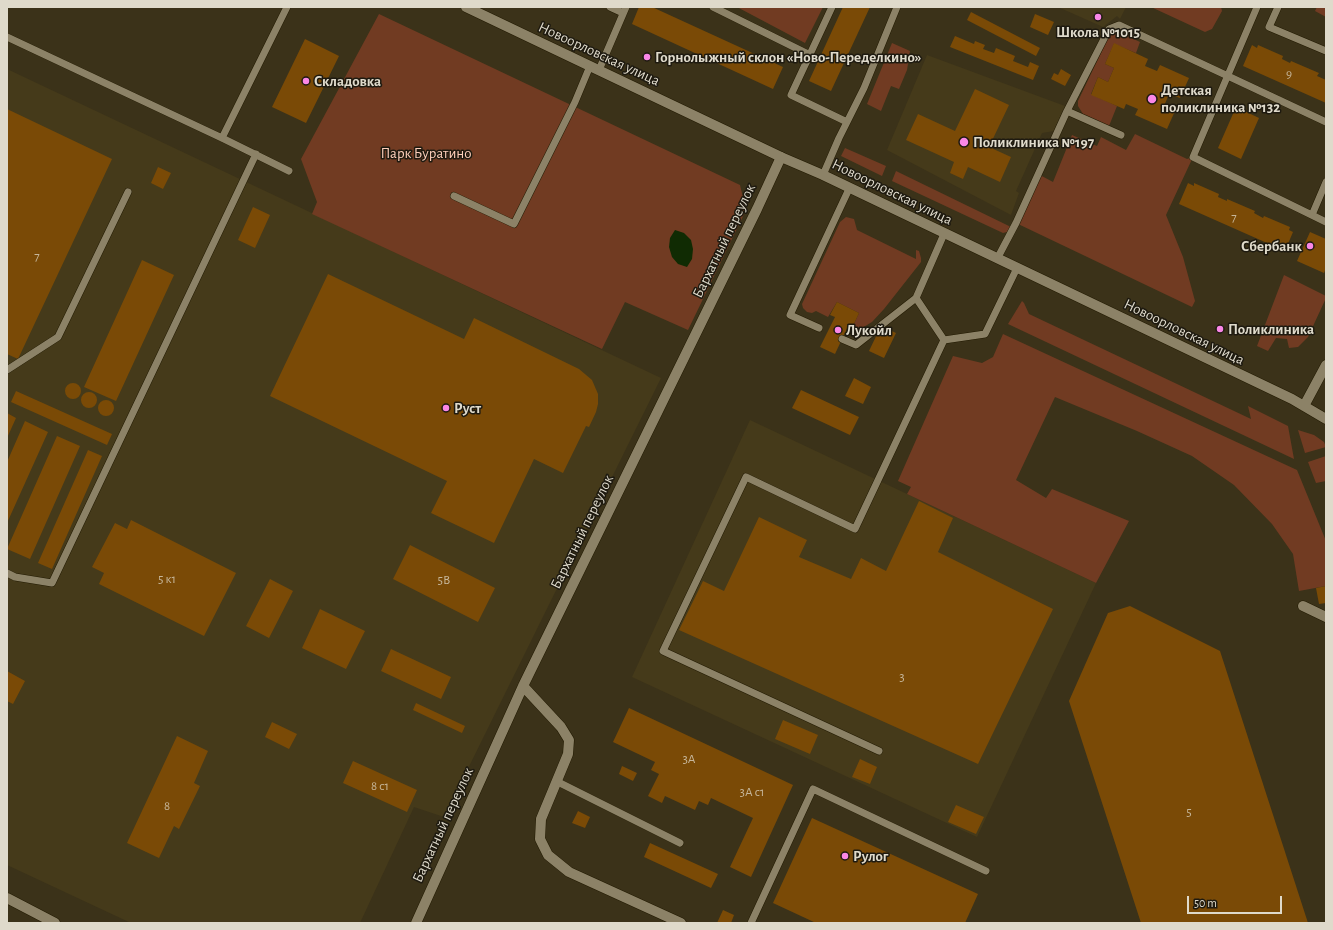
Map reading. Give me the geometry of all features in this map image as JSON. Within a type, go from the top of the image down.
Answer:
[{"type":"street","name":"Новоорловская улица","points":[[466,7],[823,175],[1304,406],[1326,419]]},
{"type":"street","name":"Бархатный переулок","points":[[416,923],[523,686],[782,157]]},
{"type":"street","points":[[1304,406],[1326,365]]},
{"type":"street","points":[[1303,606],[1326,617]]},
{"type":"street","points":[[523,686],[561,727],[569,740],[568,754],[541,819],[540,839],[548,855],[569,872],[681,923]]},
{"type":"street","points":[[7,898],[55,923]]},
{"type":"lane","points":[[222,138],[287,7]]},
{"type":"lane","points":[[454,196],[514,224],[575,102],[624,10],[610,7]]},
{"type":"lane","points":[[713,7],[810,55]]},
{"type":"lane","points":[[832,7],[791,95],[847,122]]},
{"type":"lane","points":[[823,175],[864,88],[897,7]]},
{"type":"lane","points":[[1257,7],[1193,157],[1326,222]]},
{"type":"lane","points":[[1278,7],[1269,27],[1326,51]]},
{"type":"lane","points":[[997,259],[1016,223],[1067,111],[1109,29],[1119,25],[1326,122]]},
{"type":"lane","points":[[7,37],[289,171]]},
{"type":"lane","points":[[1067,111],[1121,135]]},
{"type":"lane","points":[[7,573],[16,577],[52,583],[256,154]]},
{"type":"lane","points":[[1312,214],[1326,182]]},
{"type":"lane","points":[[819,328],[790,315],[849,188]]},
{"type":"lane","points":[[7,370],[58,337],[128,192]]},
{"type":"lane","points":[[842,339],[856,345],[916,298],[944,234]]},
{"type":"lane","points":[[944,340],[984,334],[1017,268]]},
{"type":"lane","points":[[916,298],[944,340]]},
{"type":"lane","points":[[879,751],[663,651],[746,477],[855,529],[944,340]]},
{"type":"lane","points":[[556,781],[680,843]]},
{"type":"lane","points":[[751,923],[813,789],[986,871]]},
{"type":"shaded area","name":"Школа №1015","points":[[1058,7],[1126,7],[1120,19],[1117,16],[1103,27]]},
{"type":"shaded area","name":"Поликлиника №197","points":[[927,55],[1065,106],[1054,131],[1042,133],[1016,191],[1019,193],[1011,215],[887,150]]},
{"type":"shaded area","points":[[7,69],[661,378],[444,817],[414,807],[360,923],[131,923],[7,865]]},
{"type":"shaded area","points":[[675,230],[684,233],[691,240],[693,249],[692,259],[687,267],[678,264],[672,257],[669,247],[670,238]]},
{"type":"shaded area","points":[[750,420],[1096,583],[977,837],[632,677]]},
{"type":"green space","points":[[737,7],[823,7],[805,43]]},
{"type":"green space","points":[[1151,7],[1221,7],[1222,11],[1212,29],[1205,32]]},
{"type":"green space","points":[[1317,7],[1326,7],[1326,17],[1315,11]]},
{"type":"green space","name":"Парк Буратино","points":[[379,14],[740,185],[746,210],[688,330],[625,302],[602,349],[312,214],[317,202],[301,159]]},
{"type":"green space","points":[[1119,32],[1140,42],[1136,53],[1114,44],[1105,64],[1114,68],[1108,82],[1098,77],[1091,94],[1117,106],[1109,126],[1083,114],[1078,106],[1078,101],[1109,36]]},
{"type":"green space","points":[[892,43],[910,51],[907,70],[899,89],[891,86],[881,111],[867,104]]},
{"type":"green space","points":[[1135,134],[1187,159],[1193,157],[1166,215],[1183,257],[1195,301],[1192,307],[1016,223],[1038,174],[1053,182],[1072,135],[1097,146],[1101,137],[1126,150]]},
{"type":"green space","points":[[845,148],[886,166],[882,176],[841,156]]},
{"type":"green space","points":[[896,171],[1011,227],[1007,232],[1003,233],[892,181]]},
{"type":"green space","points":[[846,217],[854,219],[857,230],[916,259],[916,250],[919,251],[921,258],[921,262],[884,309],[872,322],[857,331],[853,329],[853,326],[859,313],[837,302],[828,317],[816,311],[812,313],[807,312],[803,308],[802,304],[840,222]]},
{"type":"green space","points":[[1284,275],[1326,296],[1326,298],[1308,337],[1298,347],[1289,348],[1287,339],[1276,338],[1268,351],[1257,346]]},
{"type":"green space","points":[[1022,301],[1029,314],[1251,419],[1248,406],[1288,426],[1294,459],[1008,324]]},
{"type":"green space","points":[[1003,334],[1297,470],[1326,541],[1326,586],[1299,591],[1293,554],[1272,524],[1234,485],[1192,456],[1137,431],[1055,397],[1016,480],[1046,498],[1052,489],[1129,521],[1096,583],[907,494],[911,487],[898,481],[953,356],[982,363],[993,357]]},
{"type":"green space","points":[[1298,430],[1314,435],[1324,442],[1326,447],[1305,453]]},
{"type":"green space","points":[[1326,456],[1326,481],[1316,483],[1308,462]]},
{"type":"building","points":[[639,7],[652,7],[783,67],[773,89],[632,24]]},
{"type":"building","points":[[843,7],[870,7],[831,91],[809,81]]},
{"type":"building","points":[[971,12],[1040,48],[1036,56],[967,20]]},
{"type":"building","points":[[1035,14],[1054,22],[1048,35],[1030,27]]},
{"type":"building","points":[[955,36],[974,44],[975,41],[985,45],[983,49],[994,53],[996,48],[1015,56],[1013,61],[1028,67],[1030,62],[1039,66],[1033,80],[950,47]]},
{"type":"building","name":"Складовка","points":[[305,39],[339,56],[306,123],[272,107]]},
{"type":"building","points":[[1114,43],[1148,59],[1145,66],[1157,71],[1160,65],[1189,78],[1180,98],[1169,94],[1164,106],[1175,111],[1167,129],[1135,115],[1138,109],[1126,104],[1124,109],[1091,95],[1098,77],[1108,82],[1114,68],[1105,64]]},
{"type":"building","points":[[1252,45],[1257,48],[1258,45],[1283,56],[1282,59],[1290,63],[1291,61],[1319,73],[1317,76],[1326,80],[1326,103],[1243,66]]},
{"type":"building","points":[[1061,69],[1071,75],[1065,86],[1051,79],[1054,73],[1058,75]]},
{"type":"building","points":[[975,89],[1009,105],[989,147],[1011,157],[1000,182],[968,167],[963,179],[950,173],[954,162],[906,140],[918,114],[955,131]]},
{"type":"building","points":[[1236,107],[1259,118],[1241,159],[1218,148]]},
{"type":"building","points":[[7,109],[112,159],[18,359],[7,354]]},
{"type":"building","points":[[158,167],[171,173],[163,189],[151,183]]},
{"type":"building","points":[[1188,183],[1194,186],[1194,183],[1219,194],[1218,197],[1227,201],[1227,199],[1255,211],[1254,213],[1263,218],[1264,216],[1290,227],[1289,230],[1293,232],[1285,251],[1179,204]]},
{"type":"building","points":[[253,207],[270,215],[255,248],[238,240]]},
{"type":"building","points":[[1310,232],[1326,239],[1326,268],[1324,273],[1297,261]]},
{"type":"building","points":[[142,260],[174,275],[116,401],[84,387]]},
{"type":"building","name":"Руст","points":[[328,274],[464,339],[474,318],[579,369],[592,380],[598,394],[596,412],[589,427],[586,426],[563,473],[534,459],[494,543],[431,513],[447,481],[270,396]]},
{"type":"building","points":[[837,302],[859,313],[853,326],[849,324],[835,354],[820,347],[835,317],[830,315]]},
{"type":"building","points":[[881,326],[896,333],[884,358],[869,351]]},
{"type":"building","points":[[854,378],[871,387],[863,404],[845,396]]},
{"type":"building","points":[[70,383],[76,383],[81,388],[79,397],[76,399],[70,399],[65,394],[65,388]]},
{"type":"building","points":[[801,390],[859,417],[850,435],[792,408]]},
{"type":"building","points":[[16,391],[112,434],[107,445],[11,402]]},
{"type":"building","points":[[86,392],[92,392],[97,397],[95,406],[92,408],[86,408],[81,403],[81,397]]},
{"type":"building","points":[[103,400],[109,400],[114,405],[112,414],[109,416],[103,416],[98,411],[98,405]]},
{"type":"building","points":[[7,413],[16,418],[7,438]]},
{"type":"building","points":[[25,421],[48,432],[7,523],[7,462]]},
{"type":"building","points":[[57,436],[80,446],[30,559],[7,549]]},
{"type":"building","points":[[88,450],[102,456],[52,569],[38,563]]},
{"type":"building","points":[[919,501],[953,518],[938,552],[1053,609],[978,764],[679,630],[703,581],[724,591],[759,517],[807,540],[799,557],[851,579],[861,558],[886,571]]},
{"type":"building","points":[[131,520],[236,573],[204,636],[99,584],[104,573],[92,567],[115,523],[127,529]]},
{"type":"building","points":[[410,545],[495,588],[478,622],[393,579]]},
{"type":"building","points":[[270,579],[293,591],[269,638],[246,626]]},
{"type":"building","points":[[1326,586],[1326,603],[1319,604],[1316,588]]},
{"type":"building","points":[[1130,606],[1220,651],[1308,923],[1141,923],[1069,701],[1108,613]]},
{"type":"building","points":[[320,609],[365,631],[346,669],[302,648]]},
{"type":"building","points":[[391,649],[451,677],[441,699],[381,671]]},
{"type":"building","points":[[7,671],[25,681],[13,704],[7,701]]},
{"type":"building","points":[[416,703],[465,726],[462,733],[413,710]]},
{"type":"building","points":[[629,708],[793,785],[751,877],[730,867],[753,818],[711,798],[708,805],[699,801],[695,810],[665,796],[662,803],[648,796],[659,774],[651,770],[655,762],[613,742]]},
{"type":"building","points":[[783,720],[818,735],[810,754],[775,739]]},
{"type":"building","points":[[272,722],[297,734],[289,749],[265,737]]},
{"type":"building","points":[[177,736],[208,751],[194,783],[200,786],[179,829],[174,826],[159,858],[127,843]]},
{"type":"building","points":[[860,759],[877,767],[870,784],[852,777]]},
{"type":"building","points":[[353,761],[417,790],[407,812],[343,783]]},
{"type":"building","points":[[622,766],[637,773],[633,781],[619,774]]},
{"type":"building","points":[[956,805],[984,817],[976,834],[948,822]]},
{"type":"building","points":[[578,811],[590,817],[585,828],[572,823]]},
{"type":"building","name":"Рулог","points":[[812,818],[978,894],[965,923],[816,923],[773,903]]},
{"type":"building","points":[[650,843],[718,874],[711,888],[644,857]]},
{"type":"building","points":[[723,910],[734,915],[731,923],[717,923]]},
{"type":"place","name":"Школа №1015","points":[[1098,17]]},
{"type":"place","name":"Горнолыжный склон «Ново-Переделкино»","points":[[647,57]]},
{"type":"place","name":"Складовка","points":[[306,81]]},
{"type":"place","name":"Детская поликлиника №132","points":[[1152,99]]},
{"type":"place","name":"Поликлиника №197","points":[[964,142]]},
{"type":"place","name":"Сбербанк","points":[[1310,246]]},
{"type":"place","name":"Поликлиника","points":[[1220,329]]},
{"type":"place","name":"Лукойл","points":[[838,330]]},
{"type":"place","name":"Руст","points":[[446,408]]},
{"type":"place","name":"Рулог","points":[[845,856]]}]
